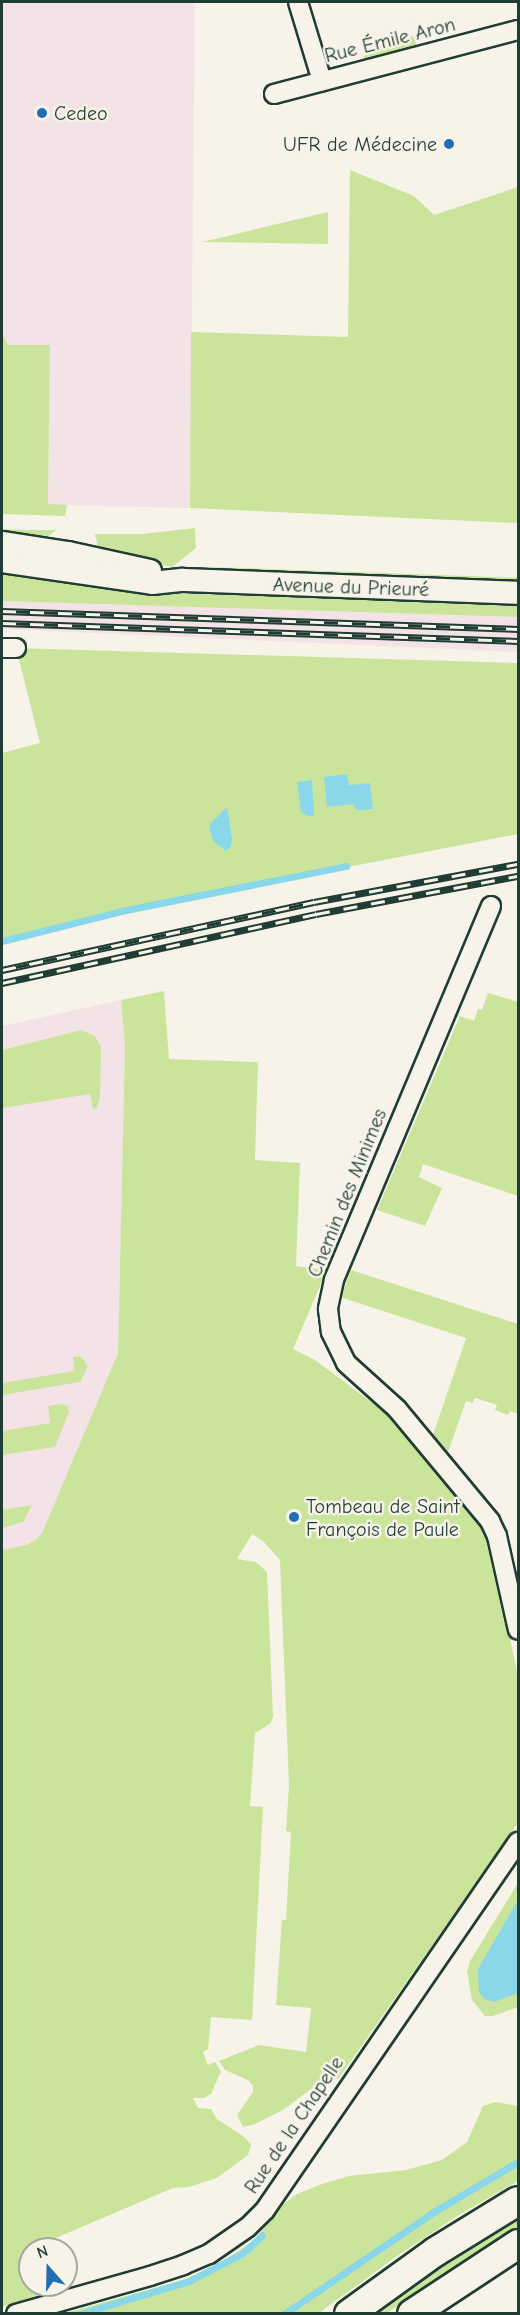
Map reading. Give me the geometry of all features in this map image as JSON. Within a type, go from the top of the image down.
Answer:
[{"type":"main road","points":[[349,2313],[435,2252],[519,2201]]},
{"type":"main road","points":[[412,2313],[519,2244]]},
{"type":"street","points":[[298,2],[322,81]]},
{"type":"street","name":"Rue Émile Aron","points":[[274,94],[519,30]]},
{"type":"street","name":"Avenue du Prieuré","points":[[2,543],[68,553],[183,580]]},
{"type":"street","name":"Avenue du Prieuré","points":[[2,561],[152,583],[183,580],[519,593]]},
{"type":"street","name":"Chemin des Minimes","points":[[490,906],[334,1280],[327,1309],[331,1332],[346,1363],[397,1409],[490,1521],[497,1536],[519,1630]]},
{"type":"street","name":"Rue de la Chapelle","points":[[16,2313],[183,2265],[208,2254],[248,2227],[265,2210],[519,1842]]},
{"type":"shaded area","points":[[2,2],[195,2],[190,508],[48,505],[50,345],[8,345],[2,334]]},
{"type":"shaded area","points":[[2,601],[518,617],[518,652],[2,629]]},
{"type":"shaded area","points":[[121,1000],[125,1045],[118,1353],[26,1610],[2,1611],[2,1026]]},
{"type":"green space","points":[[413,36],[417,46],[367,66],[363,56]]},
{"type":"green space","points":[[350,170],[414,196],[434,215],[518,187],[518,523],[190,508],[191,332],[348,337]]},
{"type":"green space","points":[[328,212],[328,244],[202,242]]},
{"type":"green space","points":[[2,334],[8,345],[50,345],[48,504],[67,505],[65,516],[2,514]]},
{"type":"green space","points":[[195,528],[196,548],[172,567],[105,554],[98,548],[95,534],[142,534]]},
{"type":"green space","points":[[2,529],[56,530],[41,542],[2,536]]},
{"type":"green space","points":[[210,567],[518,578],[518,583],[210,572]]},
{"type":"green space","points":[[2,569],[143,591],[518,604],[518,617],[2,601]]},
{"type":"green space","points":[[16,648],[518,663],[518,834],[121,911],[2,938],[2,753],[40,743]]},
{"type":"green space","points":[[164,991],[169,1059],[258,1062],[255,1160],[300,1163],[296,1266],[327,1270],[293,1349],[315,1360],[394,1419],[488,1536],[518,1676],[518,1823],[339,2078],[311,2089],[283,2110],[255,2124],[243,2127],[237,2115],[253,2092],[253,2086],[248,2080],[225,2070],[219,2061],[259,2045],[306,2052],[311,2008],[276,2005],[282,1920],[286,1920],[291,1832],[286,1831],[289,1786],[280,1560],[263,1541],[252,1534],[237,1559],[256,1562],[267,1572],[273,1717],[270,1724],[255,1733],[250,1806],[263,1807],[252,2020],[211,2017],[208,2049],[203,2052],[208,2065],[215,2062],[221,2071],[211,2094],[204,2098],[193,2098],[198,2108],[211,2109],[217,2119],[251,2144],[248,2155],[217,2178],[189,2187],[173,2188],[58,2237],[18,2237],[18,2297],[33,2297],[2,2307],[2,1550],[26,1545],[37,1539],[43,1531],[118,1353],[125,1045],[121,1000]]},
{"type":"green space","points":[[488,993],[518,1002],[518,1196],[423,1164],[419,1177],[442,1188],[425,1226],[377,1210],[460,1016],[474,1021],[478,1009],[482,1010]]},
{"type":"green space","points":[[81,1030],[95,1036],[101,1047],[100,1098],[97,1108],[93,1109],[90,1094],[2,1108],[2,1050]]},
{"type":"green space","points":[[351,1270],[518,1324],[518,1414],[510,1411],[508,1415],[495,1410],[497,1405],[475,1398],[473,1403],[466,1401],[446,1458],[431,1441],[466,1338],[340,1297]]},
{"type":"green space","points":[[81,1356],[88,1366],[80,1382],[2,1395],[2,1383],[74,1371],[73,1357]]},
{"type":"green space","points":[[62,1404],[68,1406],[69,1412],[55,1447],[2,1455],[2,1431],[50,1423],[48,1406]]},
{"type":"green space","points":[[32,1505],[23,1522],[2,1528],[2,1510]]},
{"type":"green space","points":[[518,1883],[518,2007],[493,2016],[485,2016],[472,2000],[467,1972],[470,1961]]},
{"type":"green space","points":[[495,2102],[518,2106],[518,2181],[459,2215],[397,2256],[319,2313],[65,2313],[183,2280],[218,2265],[254,2240],[284,2204],[297,2194],[349,2176],[406,2170],[442,2160],[467,2142],[483,2106]]},
{"type":"green space","points":[[518,2215],[518,2228],[387,2313],[368,2314],[410,2283]]},
{"type":"water","points":[[347,774],[349,785],[370,783],[373,809],[356,810],[354,804],[327,807],[324,777]]},
{"type":"water","points":[[312,780],[314,815],[310,817],[301,812],[297,782]]},
{"type":"water","points":[[227,807],[232,839],[231,847],[226,851],[213,841],[210,824]]},
{"type":"water","points":[[518,1900],[518,1993],[494,2002],[484,1999],[479,1992],[478,1969]]},
{"type":"waterway","points":[[2,941],[121,911],[347,866]]},
{"type":"waterway","points":[[284,2314],[435,2211],[518,2162]]},
{"type":"waterway","points":[[79,2314],[189,2281],[243,2253],[262,2235]]},
{"type":"railway","points":[[2,611],[518,629]]},
{"type":"railway","points":[[2,623],[518,641]]},
{"type":"railway","points":[[2,970],[314,902],[518,864]]},
{"type":"railway","points":[[2,983],[316,914],[518,876]]},
{"type":"place","name":"Cedeo","points":[[42,113]]},
{"type":"place","name":"UFR de Médecine","points":[[449,144]]},
{"type":"place","name":"Tombeau de Saint François de Paule","points":[[294,1517]]}]
